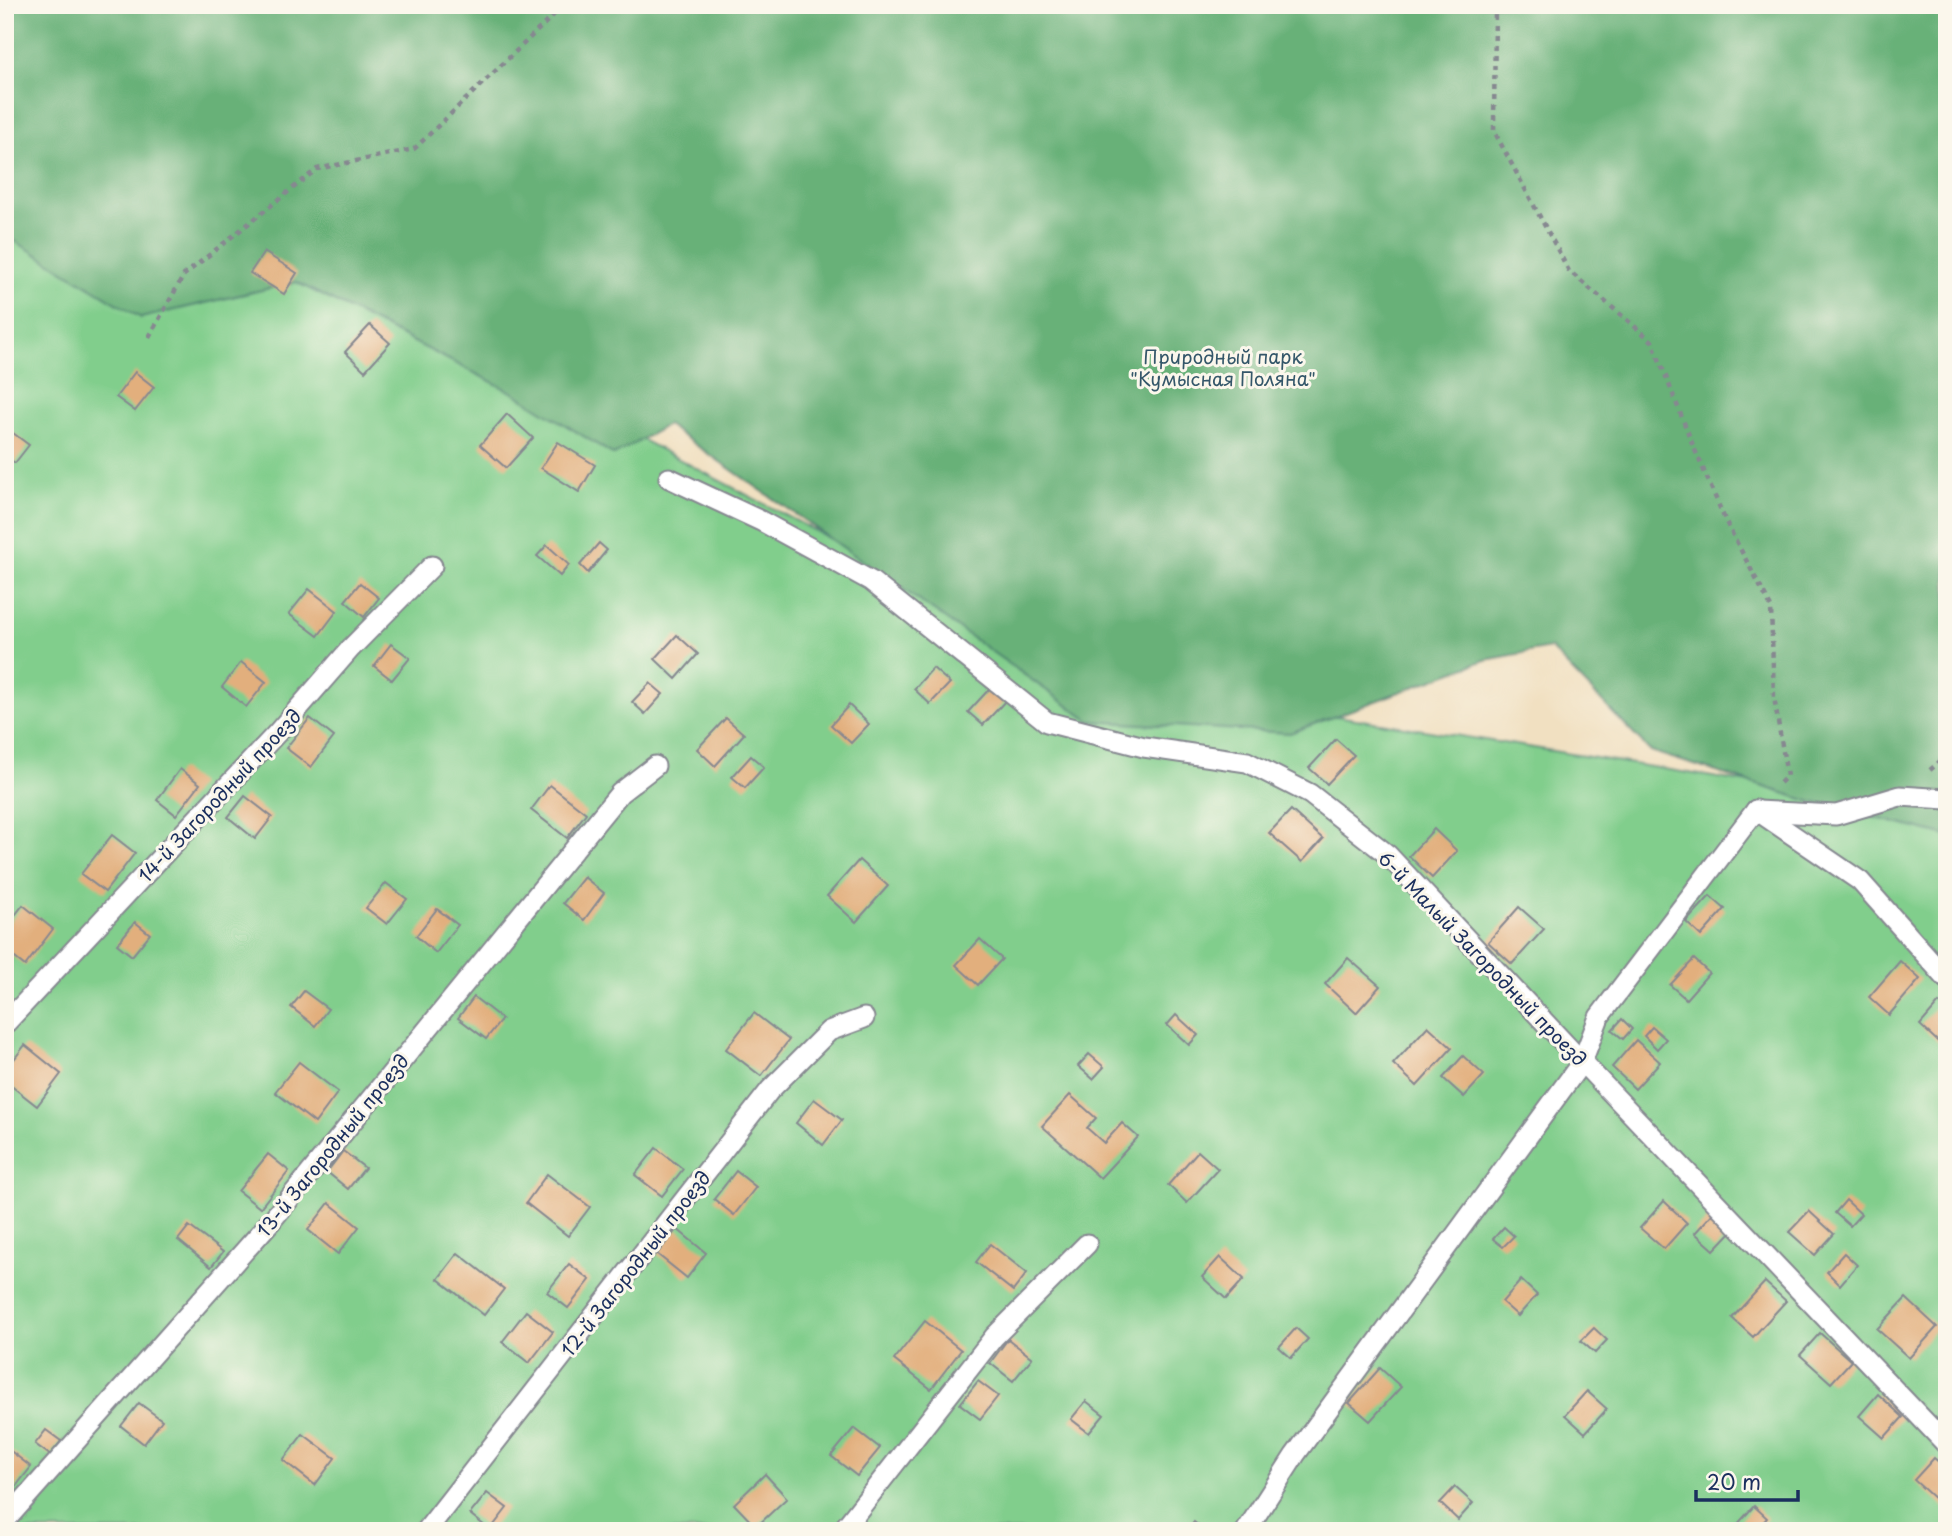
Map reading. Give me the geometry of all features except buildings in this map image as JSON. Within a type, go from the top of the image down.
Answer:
[{"type":"lane","name":"6-й Малый Загородный проезд","points":[[669,478],[761,521],[871,581],[1047,722],[1144,747],[1247,762],[1310,794],[1388,855],[1947,1445]]},
{"type":"lane","name":"14-й Загородный проезд","points":[[5,1024],[277,733],[351,648],[432,566]]},
{"type":"lane","name":"13-й Загородный проезд","points":[[5,1521],[272,1220],[620,793],[655,766]]},
{"type":"lane","points":[[1756,810],[1836,815],[1900,796],[1947,799]]},
{"type":"lane","points":[[1756,810],[1860,881],[1947,979]]},
{"type":"lane","points":[[1245,1531],[1295,1455],[1582,1062],[1599,1017],[1756,810]]},
{"type":"lane","name":"12-й Загородный проезд","points":[[426,1531],[770,1090],[829,1031],[864,1018]]},
{"type":"lane","points":[[842,1531],[994,1337],[1087,1244]]},
{"type":"path","points":[[149,337],[184,275],[317,169],[414,149],[564,5]]},
{"type":"path","points":[[1495,5],[1494,131],[1569,271],[1652,341],[1726,522],[1771,607],[1774,697],[1787,776],[1756,810]]},
{"type":"green space","name":"Природный парк \"Кумысная Поляна\"","points":[[5,5],[1947,5],[1947,836],[1809,801],[1650,751],[1550,648],[1485,660],[1290,733],[1090,721],[667,425],[614,455],[514,393],[296,282],[141,318],[5,235]]},
{"type":"green space","points":[[5,211],[259,238],[1091,676],[1947,815],[1947,1531],[5,1531]]}]
